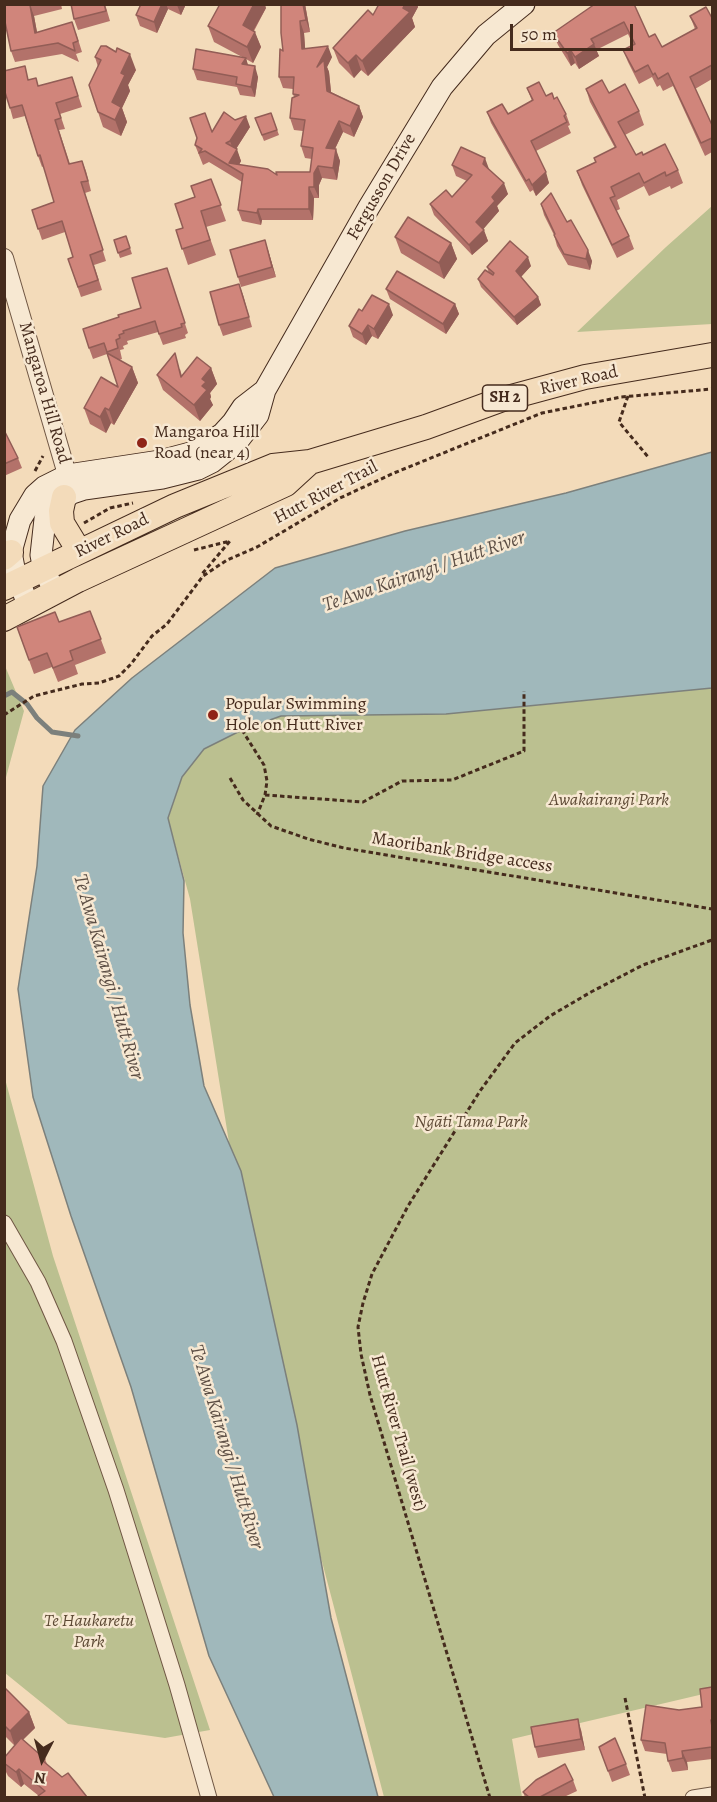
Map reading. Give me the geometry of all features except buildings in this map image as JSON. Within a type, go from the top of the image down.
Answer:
[{"type":"highway","name":"River Road","points":[[11,585],[175,506],[273,466],[310,462],[426,427],[500,400],[585,377],[712,355]]},
{"type":"highway","name":"River Road","points":[[55,592],[286,484],[310,462]]},
{"type":"highway","points":[[68,488],[61,511],[62,523],[79,551]]},
{"type":"highway","name":"SH 2","points":[[4,619],[55,592]]},
{"type":"main road","name":"Fergusson Drive","points":[[29,607],[11,585],[8,555],[20,520],[35,495],[56,479],[68,488],[162,478],[198,469],[212,462],[237,442],[258,415],[265,390],[369,207],[442,87],[486,35],[524,4]]},
{"type":"main road","points":[[55,592],[44,570],[41,555],[45,519],[51,507],[68,488]]},
{"type":"street","name":"Mangaroa Hill Road","points":[[4,258],[68,488]]},
{"type":"street","points":[[4,1223],[38,1282],[64,1341],[116,1490],[177,1685],[209,1797]]},
{"type":"street","points":[[693,1797],[712,1795]]},
{"type":"path","name":"Hutt River Trail","points":[[4,715],[34,696],[82,684],[99,683],[119,676],[152,636],[167,624],[204,576],[227,560],[249,551],[340,498],[394,473],[542,413],[628,396],[712,389]]},
{"type":"path","points":[[628,396],[619,422],[649,458]]},
{"type":"path","points":[[190,551],[230,540],[202,574],[204,576]]},
{"type":"path","points":[[265,795],[363,802],[402,781],[453,780],[524,751],[524,691]]},
{"type":"path","points":[[242,730],[264,765],[267,781],[265,795],[257,815]]},
{"type":"path","name":"Maoribank Bridge access","points":[[230,778],[243,800],[257,815],[271,826],[288,833],[344,848],[712,909]]},
{"type":"path","name":"Hutt River Trail (west)","points":[[490,1797],[370,1395],[358,1327],[363,1303],[372,1274],[408,1206],[480,1091],[515,1043],[550,1016],[591,992],[643,965],[712,940]]},
{"type":"path","points":[[625,1698],[645,1797]]},
{"type":"green space","points":[[712,206],[712,324],[577,332],[666,247]]},
{"type":"green space","points":[[5,666],[24,711],[5,781]]},
{"type":"green space","name":"Ngāti Tama Park","points":[[712,688],[712,1692],[512,1739],[522,1797],[384,1797],[256,1311],[190,899],[168,819],[182,777],[204,749],[242,730],[281,716],[520,707]]},
{"type":"green space","name":"Te Haukaretu Park","points":[[4,1075],[53,1256],[210,1730],[165,1738],[68,1724],[5,1673]]},
{"type":"water","name":"Te Awa Kairangi / Hutt River","points":[[712,452],[712,688],[446,714],[281,716],[242,730],[204,749],[182,777],[168,818],[184,881],[183,933],[190,1005],[204,1086],[241,1171],[297,1425],[331,1618],[378,1797],[274,1797],[209,1656],[131,1387],[71,1216],[33,1097],[18,989],[37,866],[43,786],[75,730],[132,678],[275,568],[405,531],[566,493]]},
{"type":"waterway","points":[[4,696],[12,692],[27,704],[37,718],[52,732],[78,736]]},
{"type":"place","name":"Mangaroa Hill Road (near 4)","points":[[142,443]]},
{"type":"place","name":"Popular Swimming Hole on Hutt River","points":[[213,715]]},
{"type":"park label","name":"Awakairangi Park","points":[[609,801]]}]
